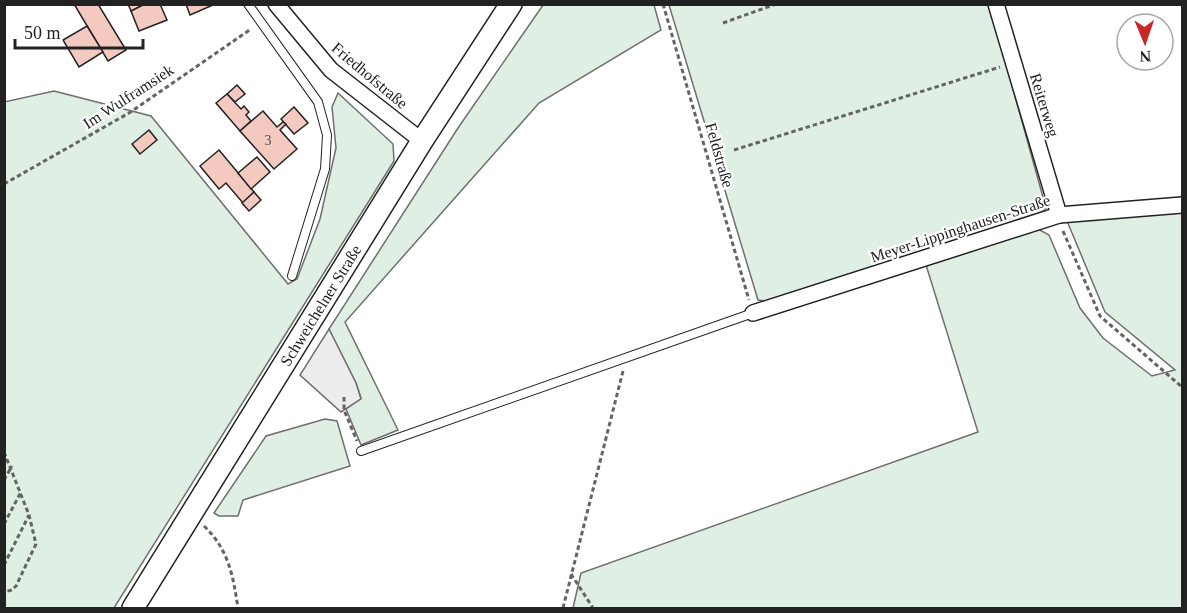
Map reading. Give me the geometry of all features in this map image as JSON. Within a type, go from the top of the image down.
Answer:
[{"type":"street","name":"Friedhofstraße","points":[[276,4],[331,70],[422,141]]},
{"type":"street","name":"Schweichelner Straße","points":[[133,609],[422,141],[511,4]]},
{"type":"street","name":"Reiterweg","points":[[996,4],[1059,215]]},
{"type":"street","name":"Meyer-Lippinghausen-Straße","points":[[753,313],[1059,215],[1182,205]]},
{"type":"lane","points":[[249,4],[260,23],[318,102],[327,135],[326,169],[292,276]]},
{"type":"lane","points":[[361,451],[753,313]]},
{"type":"path","name":"Feldstraße","points":[[663,4],[753,313]]},
{"type":"path","points":[[723,22],[776,4]]},
{"type":"path","name":"Im Wulframsiek","points":[[4,184],[129,113],[260,23]]},
{"type":"path","points":[[734,150],[1013,63]]},
{"type":"path","points":[[1059,215],[1062,229],[1100,316],[1182,387]]},
{"type":"path","points":[[564,609],[626,357]]},
{"type":"path","points":[[344,397],[344,410],[361,451]]},
{"type":"path","points":[[4,452],[12,466],[29,515],[36,544],[16,586],[4,592]]},
{"type":"path","points":[[4,480],[12,466]]},
{"type":"path","points":[[4,524],[21,492]]},
{"type":"path","points":[[4,565],[29,515]]},
{"type":"path","points":[[191,515],[217,538],[225,553],[235,587],[238,609]]},
{"type":"path","points":[[572,574],[593,609]]},
{"type":"green space","points":[[543,5],[654,5],[661,30],[539,103],[345,322],[398,430],[361,445],[346,409],[361,398],[329,329],[458,128]]},
{"type":"green space","points":[[669,5],[988,5],[1046,208],[1040,214],[766,301],[758,300]]},
{"type":"green space","points":[[54,91],[151,116],[288,284],[297,279],[320,219],[336,148],[332,107],[338,93],[393,144],[394,161],[114,608],[5,608],[4,102]]},
{"type":"green space","points":[[1182,211],[1182,608],[573,608],[581,573],[978,432],[926,265],[1038,229],[1049,235],[1080,308],[1103,338],[1152,376],[1175,370],[1105,312],[1067,221]]},
{"type":"green space","points":[[325,419],[337,421],[350,466],[243,500],[238,516],[219,516],[214,513],[266,436]]},
{"type":"shaded area","points":[[329,329],[356,383],[361,399],[341,412],[300,375]]},
{"type":"building","points":[[74,4],[98,4],[126,50],[108,61]]},
{"type":"building","points":[[128,4],[145,4],[131,11]]},
{"type":"building","points":[[145,4],[160,4],[167,20],[139,31],[131,11]]},
{"type":"building","points":[[186,4],[212,4],[213,5],[190,15]]},
{"type":"building","points":[[87,26],[103,52],[79,67],[63,40]]},
{"type":"building","points":[[237,85],[245,94],[235,102],[227,94]]},
{"type":"building","points":[[227,94],[241,109],[244,106],[249,112],[246,115],[251,121],[240,131],[216,103]]},
{"type":"building","points":[[294,107],[308,123],[294,134],[281,119]]},
{"type":"building","points":[[263,111],[277,127],[283,122],[286,124],[280,130],[297,149],[274,169],[240,131]]},
{"type":"building","points":[[149,130],[157,140],[140,154],[132,144]]},
{"type":"building","points":[[219,150],[254,192],[243,203],[226,183],[219,189],[200,166]]},
{"type":"building","points":[[257,157],[270,172],[251,189],[238,173]]},
{"type":"building","points":[[254,192],[261,200],[249,211],[242,203]]}]
